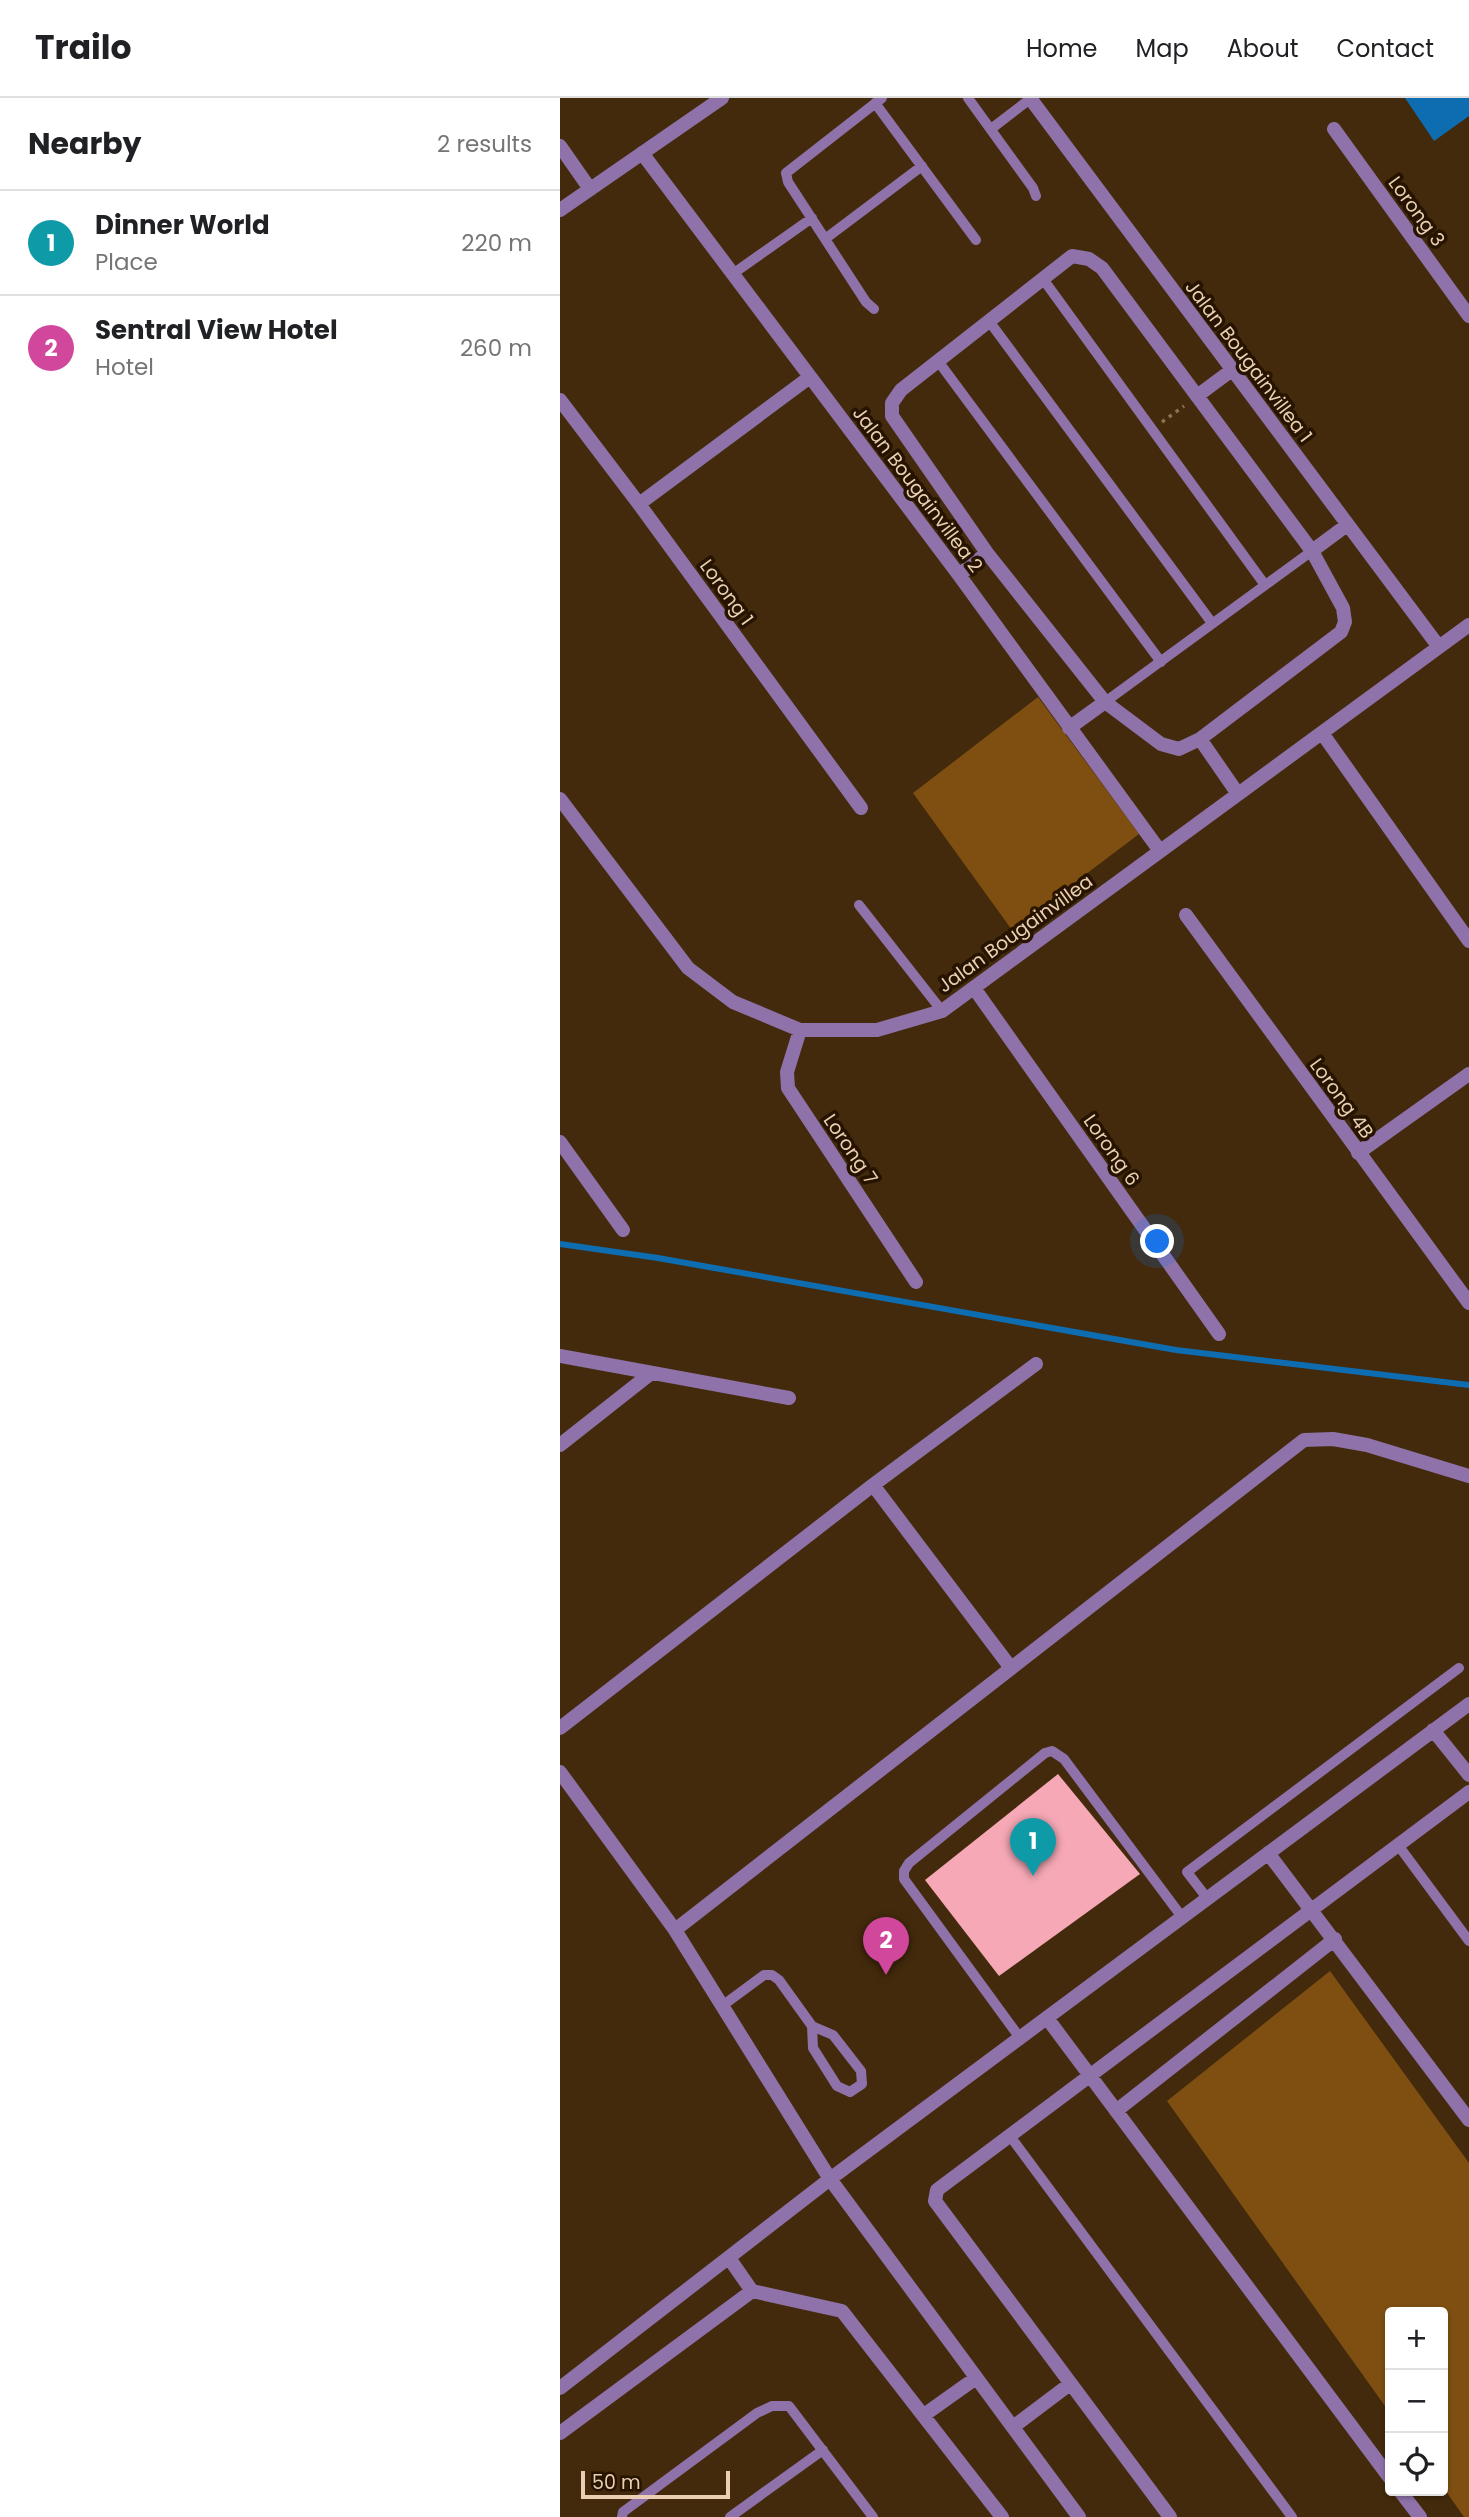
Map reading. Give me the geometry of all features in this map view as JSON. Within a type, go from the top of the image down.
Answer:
[{"type":"street","points":[[560,210],[722,98]]},
{"type":"street","name":"Jalan Bougainvillea 1","points":[[1030,99],[1439,647]]},
{"type":"street","name":"Lorong 3","points":[[1334,129],[1469,316]]},
{"type":"street","points":[[560,146],[590,189]]},
{"type":"street","name":"Jalan Bougainvillea 2","points":[[642,153],[734,273],[1160,851]]},
{"type":"street","points":[[1072,256],[1089,259],[1102,268],[1312,551],[1343,608],[1345,622],[1341,632],[1200,739],[1180,749],[1161,744],[1105,702],[987,553],[892,416],[892,403],[901,390],[989,321],[1072,256]]},
{"type":"street","points":[[1197,396],[1232,370]]},
{"type":"street","points":[[639,504],[810,377]]},
{"type":"street","name":"Lorong 1","points":[[560,400],[861,808]]},
{"type":"street","points":[[1312,551],[1347,525]]},
{"type":"street","points":[[958,575],[987,553]]},
{"type":"street","name":"Jalan Bougainvillea","points":[[560,799],[688,968],[733,1002],[800,1030],[877,1030],[942,1011],[1469,625]]},
{"type":"street","points":[[1069,728],[1105,702]]},
{"type":"street","points":[[1322,733],[1469,941]]},
{"type":"street","points":[[1200,739],[1238,793]]},
{"type":"street","name":"Lorong 4B","points":[[1186,915],[1469,1303]]},
{"type":"street","name":"Lorong 6","points":[[974,988],[1219,1334]]},
{"type":"street","name":"Lorong 7","points":[[800,1030],[787,1072],[788,1088],[916,1282]]},
{"type":"street","points":[[1358,1153],[1469,1074]]},
{"type":"street","points":[[560,1142],[623,1230]]},
{"type":"street","points":[[560,1356],[789,1398]]},
{"type":"street","points":[[560,1728],[873,1485],[1036,1363]]},
{"type":"street","points":[[562,1439],[650,1374]]},
{"type":"street","points":[[675,1930],[1304,1440],[1333,1438],[1367,1445],[1469,1476]]},
{"type":"street","points":[[873,1485],[1011,1668]]},
{"type":"street","points":[[560,2388],[830,2179],[1469,1703]]},
{"type":"street","points":[[1433,1730],[1469,1775]]},
{"type":"street","points":[[560,1772],[675,1930],[830,2179],[1079,2517]]},
{"type":"street","points":[[1170,2517],[934,2201],[937,2190],[1469,1792]]},
{"type":"street","points":[[1268,1853],[1469,2120]]},
{"type":"street","points":[[1116,2111],[1335,1939]]},
{"type":"street","points":[[1047,2018],[1385,2470]]},
{"type":"street","points":[[729,2258],[752,2291],[842,2311],[1002,2517]]},
{"type":"street","points":[[560,2433],[752,2291]]},
{"type":"street","points":[[924,2415],[976,2378]]},
{"type":"street","points":[[1013,2427],[1070,2384]]},
{"type":"street","points":[[1404,2496],[1420,2517]]},
{"type":"lane","points":[[968,98],[1036,196]]},
{"type":"lane","points":[[991,129],[1030,99]]},
{"type":"lane","points":[[874,309],[866,302],[788,182],[786,173],[878,100],[976,240]]},
{"type":"lane","points":[[825,239],[922,166]]},
{"type":"lane","points":[[734,273],[812,218]]},
{"type":"lane","points":[[1043,279],[1265,585]]},
{"type":"lane","points":[[989,321],[1212,623]]},
{"type":"lane","points":[[938,361],[1161,662]]},
{"type":"lane","points":[[1105,702],[1312,551]]},
{"type":"lane","points":[[859,905],[942,1011]]},
{"type":"lane","points":[[1207,1899],[1187,1872],[1459,1668]]},
{"type":"lane","points":[[1020,2038],[904,1879],[904,1871],[909,1863],[1045,1754],[1052,1751],[1064,1759],[1182,1917]]},
{"type":"lane","points":[[1398,1845],[1469,1941]]},
{"type":"lane","points":[[722,2006],[765,1975],[772,1975],[779,1980],[812,2026],[833,2035],[861,2071],[862,2084],[850,2092],[837,2086],[813,2048],[812,2026]]},
{"type":"lane","points":[[1010,2136],[1292,2517]]},
{"type":"lane","points":[[622,2517],[623,2512],[757,2413],[772,2406],[789,2406],[870,2516]]},
{"type":"lane","points":[[730,2517],[823,2450]]},
{"type":"path","points":[[1152,430],[1197,396]]},
{"type":"shaded area","points":[[1038,697],[1139,834],[1012,930],[913,793]]},
{"type":"shaded area","points":[[1330,1971],[1469,2163],[1469,2517],[1464,2517],[1448,2494],[1448,2307],[1385,2307],[1385,2406],[1167,2101]]},
{"type":"water","points":[[1405,98],[1469,98],[1469,116],[1434,141]]},
{"type":"building","points":[[1058,1774],[1140,1874],[999,1976],[925,1880]]},
{"type":"waterway","points":[[560,1244],[658,1258],[1176,1350],[1469,1385]]},
{"type":"place","name":"Dinner World","points":[[1033,1876]]},
{"type":"place","name":"Sentral View Hotel","points":[[886,1975]]}]
